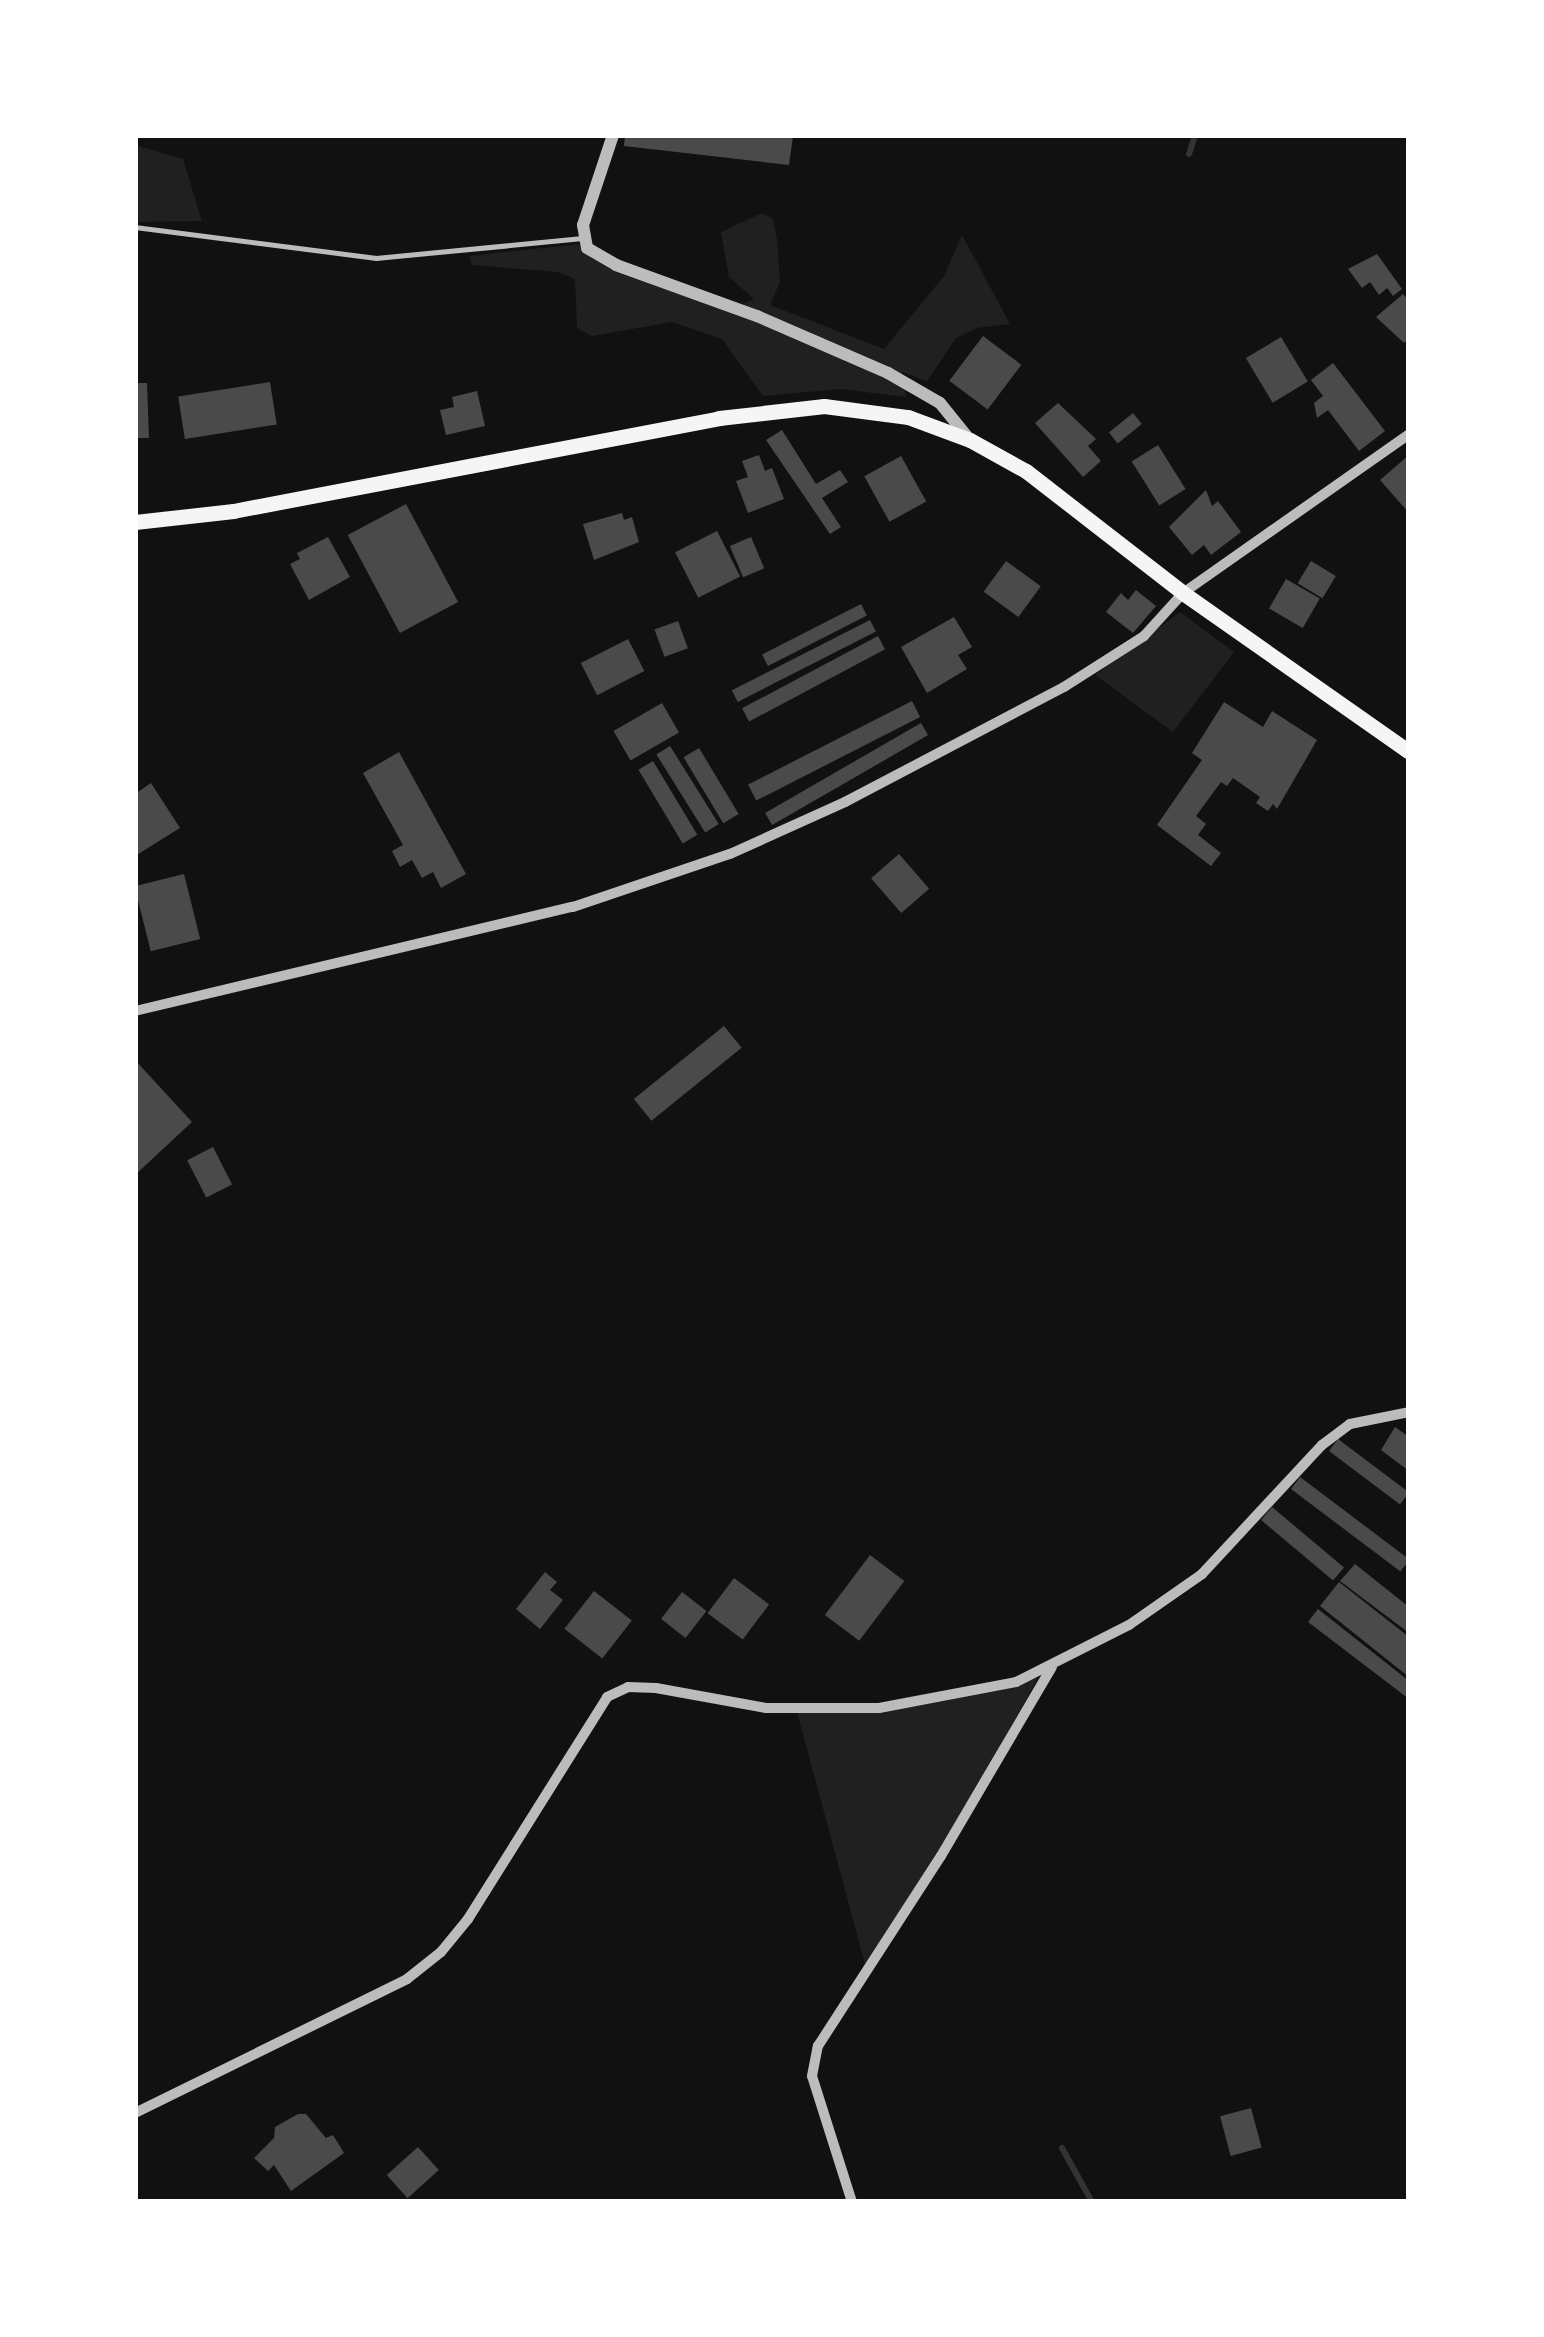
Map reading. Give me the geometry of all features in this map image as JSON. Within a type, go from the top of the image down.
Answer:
[{"type":"main road","points":[[135,522],[233,511],[719,418],[824,406],[908,417],[970,440],[1026,471],[1183,593],[1409,752]]},
{"type":"street","points":[[613,135],[583,225],[587,248],[616,265],[757,316],[929,397],[970,440]]},
{"type":"street","points":[[135,1011],[573,907],[730,854],[845,802],[1064,687],[1144,636],[1183,593],[1409,434]]},
{"type":"street","points":[[135,2113],[407,1979],[442,1952],[468,1919],[607,1697],[628,1688],[656,1688],[766,1708],[878,1708],[1016,1682],[1129,1625],[1202,1574],[1322,1445],[1350,1424],[1409,1412]]},
{"type":"street","points":[[852,2202],[812,2076],[818,2046],[941,1856],[1052,1667]]},
{"type":"lane","points":[[135,227],[376,258],[585,238]]},
{"type":"shaded area","points":[[135,145],[183,159],[202,221],[135,222]]},
{"type":"shaded area","points":[[762,213],[773,219],[777,239],[780,282],[770,305],[884,349],[944,276],[962,235],[1010,324],[977,328],[956,338],[927,381],[902,372],[906,397],[840,389],[763,396],[722,339],[672,322],[592,336],[577,328],[575,279],[558,272],[472,265],[469,256],[579,244],[583,252],[728,311],[754,299],[729,277],[721,232]]},
{"type":"shaded area","points":[[1180,612],[1234,652],[1173,732],[1095,675]]},
{"type":"shaded area","points":[[1038,1678],[953,1830],[865,1964],[797,1712],[867,1712],[946,1701]]},
{"type":"building","points":[[625,135],[793,136],[789,165],[624,146]]},
{"type":"building","points":[[1377,254],[1402,289],[1393,296],[1387,288],[1379,295],[1370,282],[1362,288],[1348,269]]},
{"type":"building","points":[[1403,294],[1409,301],[1409,338],[1404,343],[1376,317]]},
{"type":"building","points":[[983,336],[1021,365],[988,410],[949,381]]},
{"type":"building","points":[[1281,337],[1308,382],[1273,403],[1246,358]]},
{"type":"building","points":[[1333,363],[1385,431],[1359,451],[1328,410],[1317,418],[1314,403],[1323,396],[1311,380]]},
{"type":"building","points":[[270,382],[277,424],[185,439],[178,397]]},
{"type":"building","points":[[135,383],[147,383],[149,438],[135,438]]},
{"type":"building","points":[[477,391],[485,426],[446,435],[440,410],[454,407],[452,397]]},
{"type":"building","points":[[1058,403],[1096,439],[1088,446],[1101,461],[1083,477],[1035,423]]},
{"type":"building","points":[[1133,413],[1142,424],[1118,443],[1109,433]]},
{"type":"building","points":[[782,430],[816,484],[840,470],[848,482],[822,498],[841,527],[830,534],[766,440]]},
{"type":"building","points":[[1158,445],[1186,489],[1159,506],[1132,461]]},
{"type":"building","points":[[759,455],[765,471],[772,468],[784,499],[748,513],[736,481],[748,477],[742,461]]},
{"type":"building","points":[[1409,455],[1409,513],[1380,480]]},
{"type":"building","points":[[901,456],[926,501],[889,522],[864,476]]},
{"type":"building","points":[[1206,490],[1212,506],[1218,501],[1241,532],[1211,555],[1204,545],[1192,555],[1169,527]]},
{"type":"building","points":[[406,504],[458,602],[400,633],[348,535]]},
{"type":"building","points":[[622,513],[624,520],[632,517],[639,542],[594,560],[583,524]]},
{"type":"building","points":[[717,531],[740,576],[698,598],[675,552]]},
{"type":"building","points":[[328,537],[350,577],[309,600],[290,564],[300,559],[297,553]]},
{"type":"building","points":[[751,537],[764,568],[743,577],[730,546]]},
{"type":"building","points":[[1006,561],[1041,586],[1018,617],[984,592]]},
{"type":"building","points":[[1311,561],[1336,576],[1322,598],[1298,583]]},
{"type":"building","points":[[1286,579],[1320,598],[1303,628],[1269,608]]},
{"type":"building","points":[[1136,590],[1156,606],[1133,633],[1106,612],[1121,593],[1128,600]]},
{"type":"building","points":[[861,604],[867,616],[768,666],[762,654]]},
{"type":"building","points":[[954,617],[972,647],[958,655],[967,669],[927,693],[901,647]]},
{"type":"building","points":[[870,620],[876,632],[738,702],[732,690]]},
{"type":"building","points":[[678,621],[688,648],[664,657],[655,630]]},
{"type":"building","points":[[878,636],[885,649],[749,722],[742,708]]},
{"type":"building","points":[[628,639],[644,671],[597,695],[581,663]]},
{"type":"building","points":[[912,701],[920,717],[756,801],[748,785]]},
{"type":"building","points":[[1224,702],[1263,727],[1272,711],[1317,740],[1277,809],[1273,804],[1268,811],[1256,803],[1260,797],[1233,778],[1227,786],[1221,782],[1196,816],[1206,824],[1198,835],[1221,853],[1211,866],[1157,825],[1202,760],[1192,753]]},
{"type":"building","points":[[662,703],[679,732],[631,760],[614,731]]},
{"type":"building","points":[[921,723],[928,735],[772,825],[765,813]]},
{"type":"building","points":[[670,746],[719,824],[705,832],[656,754]]},
{"type":"building","points":[[699,748],[739,814],[723,823],[684,757]]},
{"type":"building","points":[[399,752],[466,874],[441,888],[433,872],[422,878],[412,860],[400,867],[392,851],[403,845],[363,773]]},
{"type":"building","points":[[653,761],[697,835],[683,843],[638,770]]},
{"type":"building","points":[[151,783],[180,828],[135,856],[135,794]]},
{"type":"building","points":[[899,854],[929,889],[901,913],[871,878]]},
{"type":"building","points":[[184,874],[200,939],[151,951],[135,886]]},
{"type":"building","points":[[724,1026],[742,1048],[651,1121],[634,1099]]},
{"type":"building","points":[[135,1060],[192,1122],[135,1175]]},
{"type":"building","points":[[213,1147],[232,1184],[206,1198],[187,1160]]},
{"type":"building","points":[[1395,1427],[1409,1437],[1409,1471],[1381,1450]]},
{"type":"building","points":[[1338,1439],[1409,1493],[1400,1505],[1329,1451]]},
{"type":"building","points":[[1300,1477],[1409,1559],[1400,1571],[1291,1489]]},
{"type":"building","points":[[1272,1507],[1344,1567],[1333,1580],[1261,1520]]},
{"type":"building","points":[[870,1555],[904,1581],[859,1641],[825,1615]]},
{"type":"building","points":[[1355,1564],[1409,1607],[1409,1633],[1340,1581]]},
{"type":"building","points":[[545,1572],[557,1582],[550,1590],[563,1600],[540,1629],[516,1609]]},
{"type":"building","points":[[734,1578],[769,1604],[743,1640],[708,1613]]},
{"type":"building","points":[[1339,1582],[1409,1637],[1409,1677],[1320,1606]]},
{"type":"building","points":[[594,1591],[632,1621],[602,1658],[564,1629]]},
{"type":"building","points":[[682,1592],[706,1611],[685,1638],[661,1619]]},
{"type":"building","points":[[1318,1609],[1409,1681],[1409,1699],[1308,1622]]},
{"type":"building","points":[[1251,2108],[1262,2148],[1231,2156],[1220,2116]]},
{"type":"building","points":[[306,2114],[326,2138],[333,2135],[344,2153],[291,2191],[274,2165],[268,2171],[254,2158],[274,2138],[275,2127]]},
{"type":"building","points":[[418,2147],[439,2170],[408,2198],[387,2175]]},
{"type":"waterway","points":[[1189,154],[1195,135]]},
{"type":"waterway","points":[[1062,2148],[1092,2202]]}]
